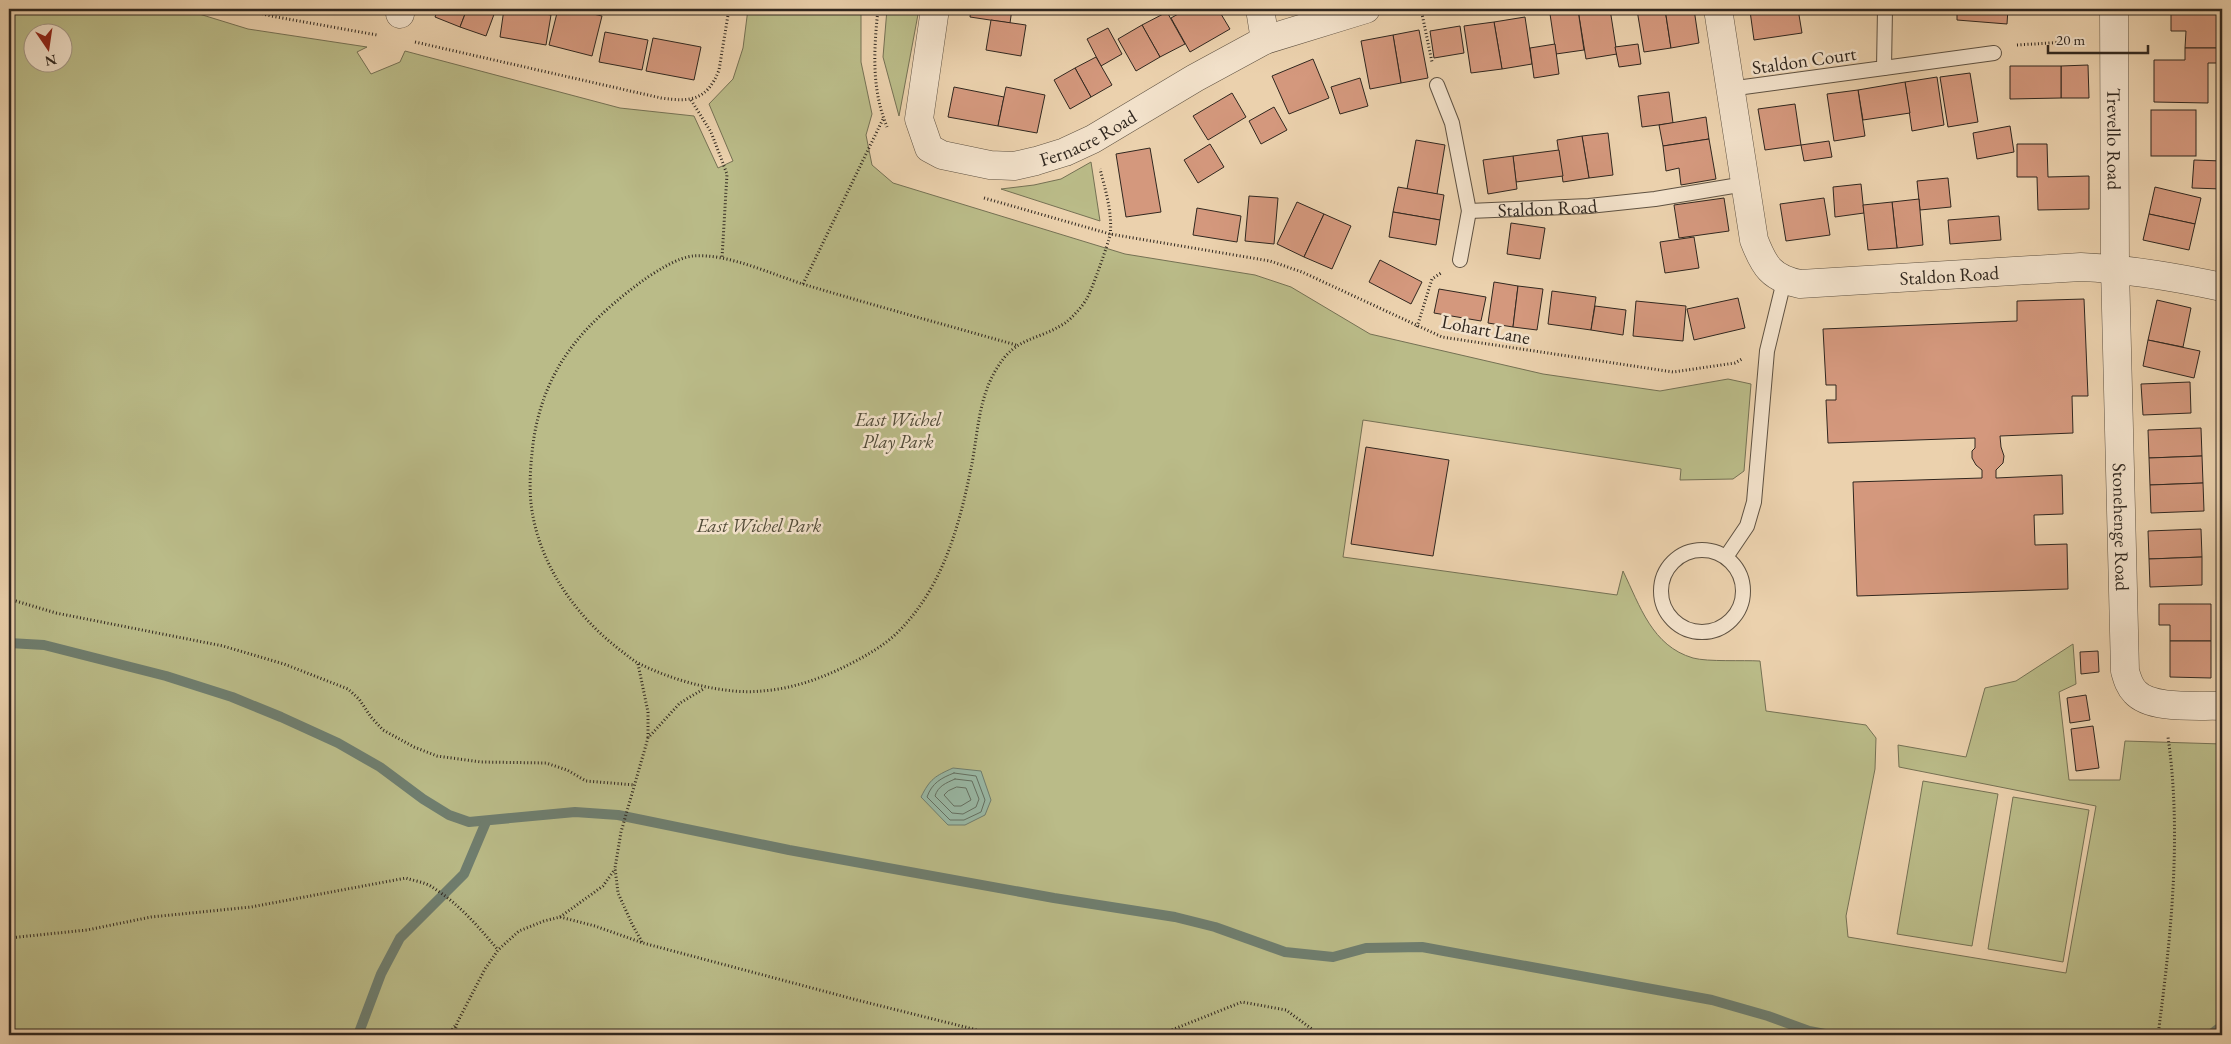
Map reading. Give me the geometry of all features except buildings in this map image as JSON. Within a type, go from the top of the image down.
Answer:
[{"type":"street","name":"Fernacre Road","points":[[935,9],[919,119],[929,148],[942,155],[990,166],[1014,166],[1065,152],[1093,139],[1195,78],[1265,40],[1366,9]]},
{"type":"street","points":[[1260,9],[1265,40]]},
{"type":"street","points":[[1718,9],[1754,240],[1767,267],[1784,281]]},
{"type":"street","name":"Trevello Road","points":[[2114,9],[2115,268]]},
{"type":"street","name":"Staldon Road","points":[[1784,281],[1800,284],[2081,267],[2115,268],[2153,273],[2222,287]]},
{"type":"street","name":"Stonehenge Road","points":[[2115,268],[2125,671],[2128,683],[2134,692],[2144,699],[2164,704],[2222,706]]},
{"type":"lane","name":"Staldon Court","points":[[1884,9],[1884,68]]},
{"type":"lane","name":"Staldon Court","points":[[1729,89],[1994,53]]},
{"type":"lane","points":[[1437,85],[1452,123],[1469,211],[1460,260]]},
{"type":"lane","name":"Staldon Road","points":[[1469,211],[1589,206],[1655,199],[1745,184]]},
{"type":"lane","points":[[1726,557],[1747,526],[1754,502],[1767,351],[1784,281]]},
{"type":"lane","points":[[1695,550],[1716,552],[1726,557],[1736,567],[1742,580],[1743,594],[1740,608],[1731,620],[1720,628],[1706,632],[1691,631],[1678,625],[1668,615],[1662,602],[1660,587],[1672,561],[1684,553],[1695,550]]},
{"type":"path","points":[[245,9],[271,16],[398,25],[660,98],[691,100],[700,96],[715,80],[719,70],[730,9]]},
{"type":"path","points":[[1421,9],[1437,85]]},
{"type":"path","points":[[1994,53],[1997,47],[2114,40]]},
{"type":"path","points":[[691,100],[711,132],[727,174],[722,258]]},
{"type":"path","points":[[803,284],[884,118]]},
{"type":"path","points":[[1016,345],[803,284],[722,258],[688,257],[673,262],[597,316],[562,358],[539,413],[530,478],[532,511],[538,537],[561,588],[608,641],[638,664],[706,688],[760,692],[793,687],[827,675],[866,656],[896,634],[917,611],[939,574],[959,526],[974,454],[983,397],[998,366],[1016,345],[1067,322],[1087,299],[1110,234],[1107,197],[1093,139]]},
{"type":"path","name":"Lohart Lane","points":[[1110,234],[1270,261],[1302,272],[1417,327],[1442,337],[1473,343],[1673,372],[1735,363],[1744,358],[1746,354]]},
{"type":"path","points":[[1417,327],[1432,279],[1460,260]]},
{"type":"path","points":[[9,598],[56,613],[222,646],[284,664],[348,689],[359,699],[371,717],[383,730],[414,747],[437,756],[481,762],[546,763],[567,770],[586,781],[635,785]]},
{"type":"path","points":[[638,664],[648,712],[648,738],[620,832],[615,868],[618,893],[643,943]]},
{"type":"path","points":[[648,738],[680,703],[706,688]]},
{"type":"path","points":[[2158,1035],[2172,919],[2176,830],[2172,760],[2164,704]]},
{"type":"path","points":[[448,1035],[457,1023],[485,969],[498,950],[519,931],[560,917],[597,891],[615,868]]},
{"type":"path","points":[[9,938],[87,930],[151,917],[251,907],[406,878],[431,886],[458,906],[474,921],[498,950]]},
{"type":"path","points":[[560,917],[595,926],[643,943],[998,1035]]},
{"type":"path","points":[[1159,1035],[1242,1002],[1286,1010],[1320,1035]]},
{"type":"path","points":[[454,1035],[457,1023]]},
{"type":"green space","points":[[9,9],[183,9],[248,29],[367,47],[357,52],[371,74],[400,62],[405,51],[620,108],[694,116],[718,168],[733,161],[709,104],[733,79],[743,48],[748,9],[861,9],[861,62],[872,114],[866,135],[872,165],[893,183],[1125,254],[1255,275],[1291,287],[1370,334],[1543,374],[1660,391],[1728,379],[1751,384],[1744,471],[1733,479],[1680,480],[1681,469],[1363,420],[1343,557],[1617,595],[1623,571],[1649,623],[1667,644],[1679,652],[1699,659],[1760,661],[1766,711],[1866,725],[1876,738],[1875,769],[1846,916],[1848,937],[2066,973],[2096,806],[1899,767],[1898,745],[1966,757],[1985,688],[2016,681],[2073,644],[2076,684],[2059,692],[2069,780],[2120,780],[2125,741],[2222,744],[2222,1035],[9,1035]]},
{"type":"green space","points":[[887,9],[919,9],[899,116],[883,57]]},
{"type":"green space","points":[[1091,162],[1100,221],[1001,189],[1061,179]]},
{"type":"green space","points":[[1923,781],[1998,794],[1972,946],[1897,934]]},
{"type":"green space","points":[[2013,797],[2089,810],[2063,962],[1988,949]]},
{"type":"water","points":[[953,768],[981,771],[991,800],[985,815],[965,825],[948,825],[921,797],[927,786],[934,779]]},
{"type":"waterway","points":[[9,643],[44,645],[166,676],[232,697],[338,743],[380,767],[423,799],[449,815],[469,822],[575,812],[618,815],[789,850],[1054,898],[1175,917],[1215,927],[1285,952],[1333,957],[1366,948],[1422,947],[1712,1000],[1768,1016],[1809,1031],[1830,1035]]},
{"type":"waterway","points":[[358,1035],[381,974],[400,938],[464,874],[486,822]]},
{"type":"waterway","points":[[2210,1035],[2222,1026]]},
{"type":"park label","name":"East Wichel Play Park","points":[[898,430]]},
{"type":"park label","name":"East Wichel Park","points":[[759,525]]}]
